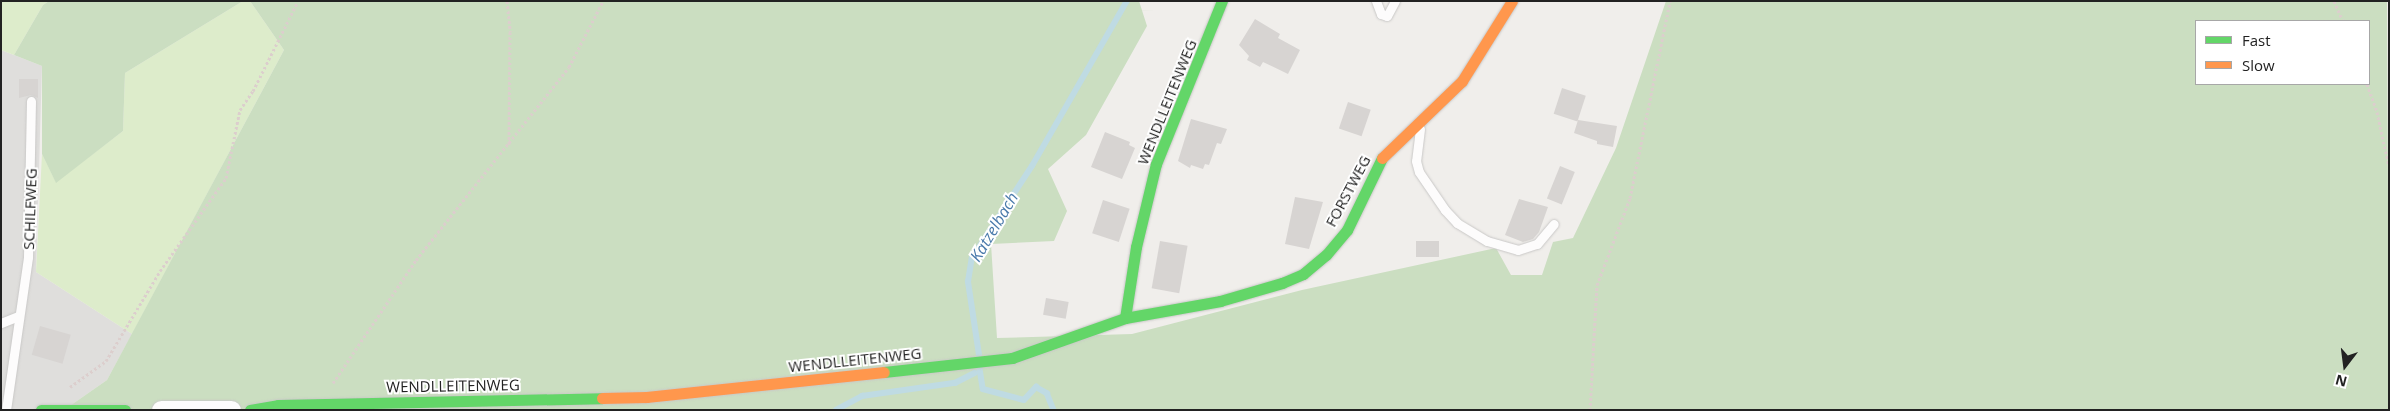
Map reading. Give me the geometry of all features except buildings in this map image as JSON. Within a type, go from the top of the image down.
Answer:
[{"type":"street","name":"WENDLLEITENWEG","points":[[250,410],[278,405],[646,397],[1012,358],[1125,318],[1136,247],[1156,164],[1222,1]]},
{"type":"street","name":"FORSTWEG","points":[[1125,318],[1220,301],[1302,274],[1326,255],[1347,230],[1381,159],[1417,122],[1462,81],[1512,1]]},
{"type":"street","points":[[44,409],[124,410]]},
{"type":"street","points":[[161,410],[231,410]]},
{"type":"lane","points":[[1376,1],[1380,14],[1387,16],[1395,1]]},
{"type":"lane","name":"SCHILFWEG","points":[[6,410],[18,316],[28,258],[31,210],[31,101]]},
{"type":"lane","points":[[1417,122],[1420,128],[1416,162],[1419,172],[1445,210],[1457,223],[1487,241],[1518,250],[1537,244],[1554,224]]},
{"type":"lane","points":[[1,323],[18,316]]},
{"type":"path","points":[[44,409],[64,391],[106,361],[160,271],[226,178],[240,110],[253,91],[298,1]]},
{"type":"path","points":[[507,1],[510,32],[509,146]]},
{"type":"path","points":[[318,404],[416,260],[509,146],[570,67],[603,1]]},
{"type":"path","points":[[1590,410],[1597,285],[1630,198],[1670,1]]},
{"type":"path","points":[[2334,1],[2343,20]]},
{"type":"path","points":[[2367,85],[2377,112],[2389,166]]},
{"type":"shaded area","points":[[1,50],[42,66],[36,272],[132,334],[107,380],[64,410],[1,410]]},
{"type":"green space","points":[[1,1],[49,1],[43,5],[14,55],[1,50]]},
{"type":"green space","points":[[49,1],[243,1],[125,73],[123,131],[56,183],[42,154],[42,66],[14,55],[43,5]]},
{"type":"green space","points":[[243,1],[250,1],[284,50],[132,334],[36,272],[42,154],[56,182],[123,131],[125,73]]},
{"type":"green space","points":[[250,1],[1139,1],[1147,26],[1086,135],[1048,169],[1067,211],[1054,241],[991,244],[997,338],[1132,334],[1302,290],[1496,248],[1511,275],[1542,275],[1553,242],[1573,238],[1616,148],[1666,1],[2387,1],[2389,410],[64,410],[107,380],[284,50]]},
{"type":"waterway","name":"Katzelbach","points":[[979,355],[968,282],[972,258],[1032,166],[1127,1]]},
{"type":"waterway","name":"Katzelbach","points":[[980,369],[983,389],[1024,400],[1036,387],[1047,393],[1054,410]]},
{"type":"waterway","points":[[836,410],[862,396],[955,383],[975,373]]},
{"type":"traffic: fast","points":[[1125,318],[1136,247],[1156,164],[1222,1]]},
{"type":"traffic: fast","points":[[884,372],[1012,358],[1125,318],[1220,301],[1282,283],[1303,274],[1326,255],[1347,230],[1382,158]]},
{"type":"traffic: fast","points":[[250,410],[278,405],[602,398]]},
{"type":"traffic: fast","points":[[41,410],[125,410]]},
{"type":"traffic: slow","points":[[1382,158],[1462,81],[1512,1]]},
{"type":"traffic: slow","points":[[602,398],[647,397],[884,372]]}]
